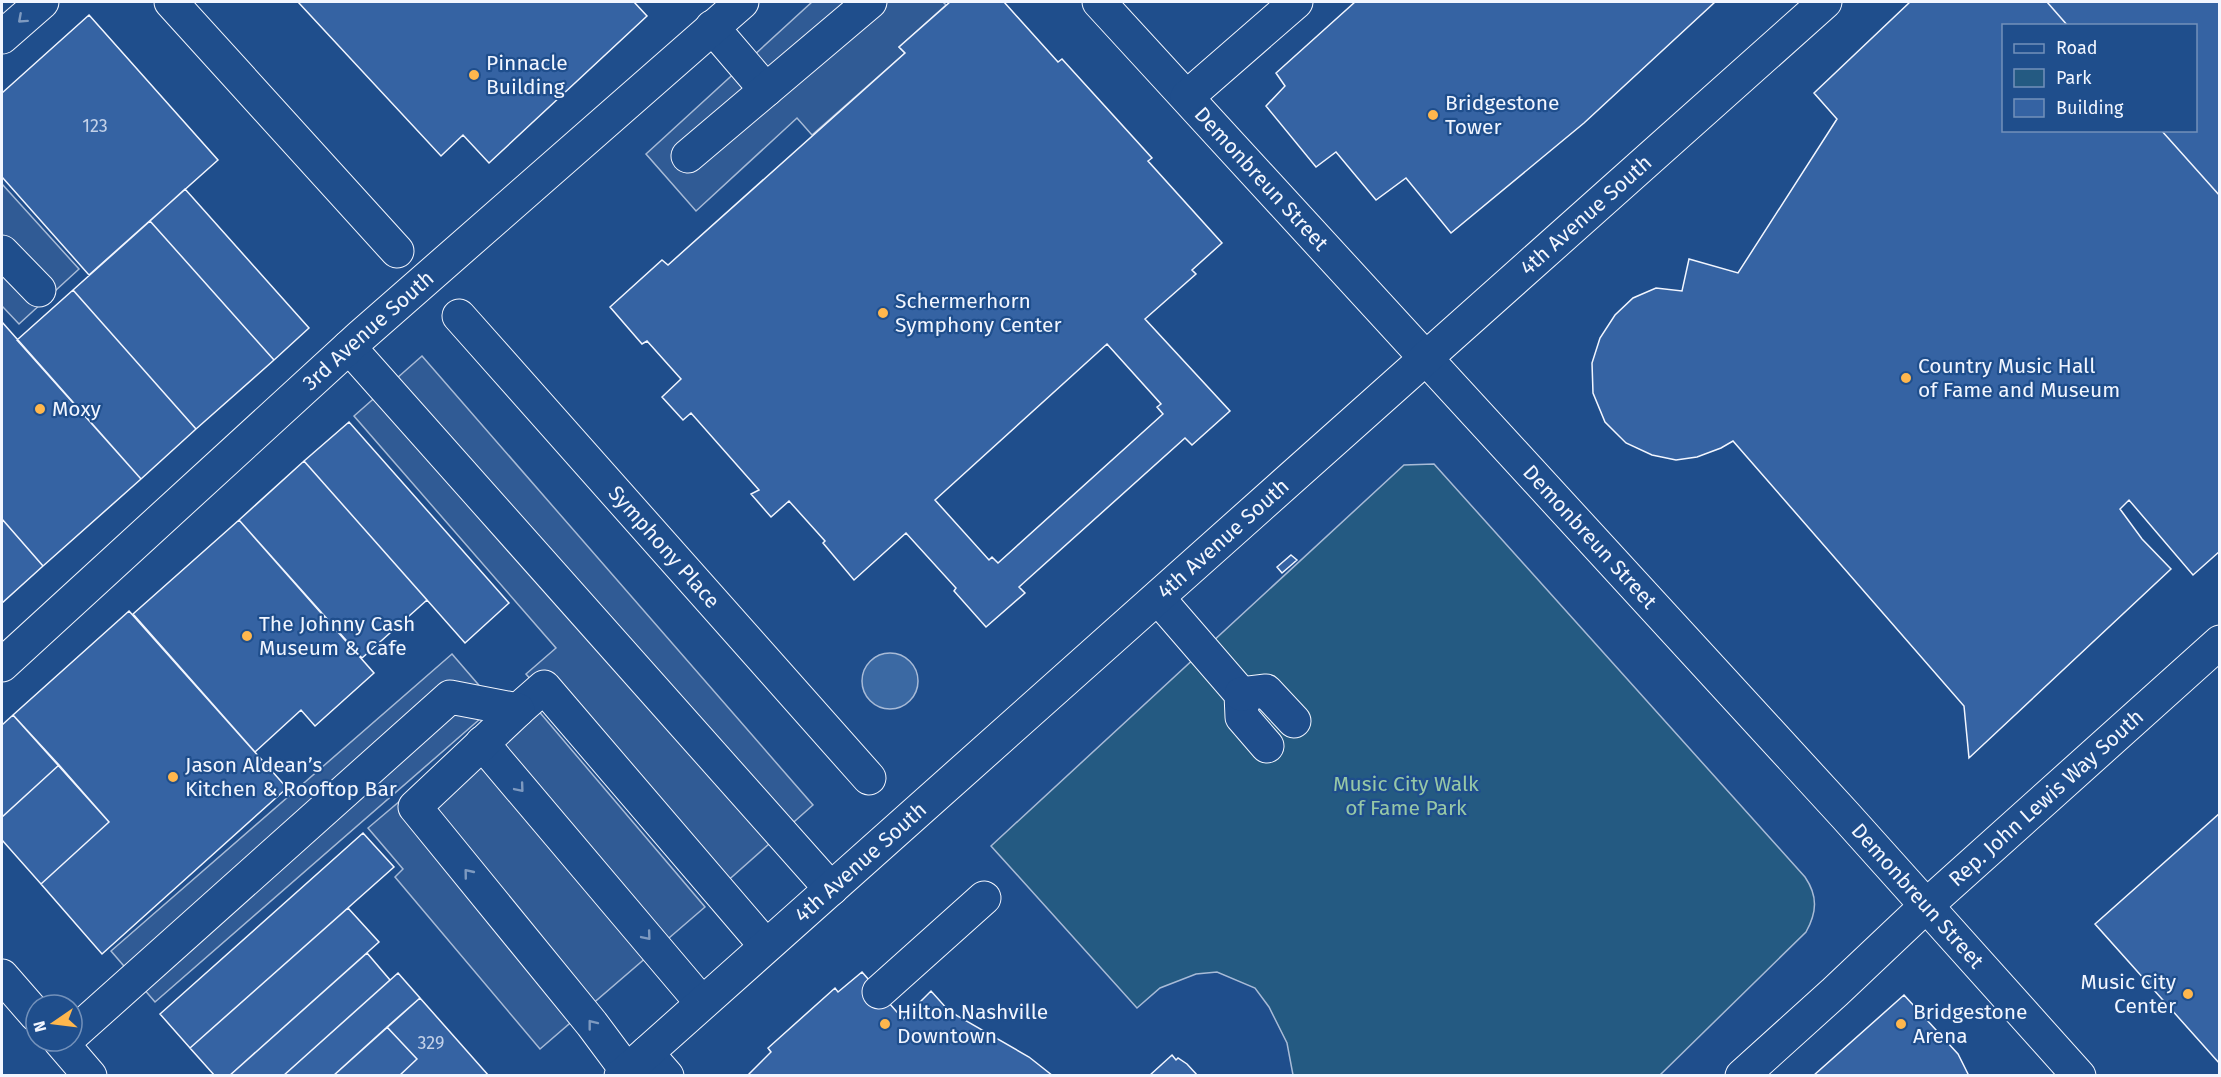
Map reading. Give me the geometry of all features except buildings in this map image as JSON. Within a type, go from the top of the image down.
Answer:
[{"type":"street","points":[[2,37],[42,2]]},
{"type":"street","points":[[171,2],[397,250]]},
{"type":"street","name":"3rd Avenue South","points":[[2,665],[349,347],[742,2]]},
{"type":"street","points":[[688,156],[870,2]]},
{"type":"street","name":"Demonbreun Street","points":[[1099,2],[1426,357],[2079,1076]]},
{"type":"street","points":[[1186,97],[1296,2]]},
{"type":"street","name":"4th Avenue South","points":[[641,1069],[702,1003],[1825,2]]},
{"type":"street","points":[[712,27],[766,90]]},
{"type":"street","points":[[2,252],[39,290]]},
{"type":"street","name":"Symphony Place","points":[[459,316],[869,778]]},
{"type":"street","points":[[349,347],[831,889]]},
{"type":"street","points":[[1158,598],[1241,694],[1242,717],[1267,746]]},
{"type":"street","name":"Rep. John Lewis Way South","points":[[1742,1076],[1926,905],[2220,642]]},
{"type":"street","points":[[641,1069],[592,1024],[415,807],[544,687],[766,946]]},
{"type":"street","points":[[1241,694],[1266,691],[1294,721]]},
{"type":"street","points":[[84,1022],[450,697],[518,710]]},
{"type":"street","points":[[482,743],[702,1003]]},
{"type":"street","points":[[879,992],[984,898]]},
{"type":"street","points":[[2,976],[24,1001]]},
{"type":"street","points":[[72,1053],[86,1074]]},
{"type":"green space","name":"Music City Walk of Fame Park","points":[[1434,464],[1805,877],[1812,891],[1814,911],[1806,932],[1660,1075],[1293,1075],[1287,1043],[1269,1007],[1255,988],[1217,972],[1196,974],[1160,988],[1137,1008],[991,846],[1404,465]]},
{"type":"shaded area","points":[[812,2],[943,2],[946,5],[899,47],[905,53],[812,135],[797,118],[696,211],[646,154]]},
{"type":"shaded area","points":[[2,184],[79,269],[19,324],[2,306]]},
{"type":"shaded area","points":[[422,356],[813,805],[715,892],[526,674],[556,648],[354,416]]},
{"type":"shaded area","points":[[884,653],[896,653],[910,661],[918,675],[916,692],[910,701],[896,709],[884,709],[867,697],[862,687],[862,675],[874,658]]},
{"type":"shaded area","points":[[452,654],[496,705],[155,1002],[111,951]]},
{"type":"shaded area","points":[[525,695],[705,907],[540,1049],[395,877],[403,869],[368,828]]},
{"type":"place","name":"Pinnacle Building","points":[[474,75]]},
{"type":"place","name":"Bridgestone Tower","points":[[1433,115]]},
{"type":"place","name":"Schermerhorn Symphony Center","points":[[883,313]]},
{"type":"place","name":"Country Music Hall of Fame and Museum","points":[[1906,378]]},
{"type":"place","name":"Moxy","points":[[40,409]]},
{"type":"place","name":"The Johnny Cash Museum & Cafe","points":[[247,636]]},
{"type":"place","name":"Jason Aldean’s Kitchen & Rooftop Bar","points":[[173,777]]},
{"type":"place","name":"Music City Center","points":[[2188,994]]},
{"type":"place","name":"Hilton Nashville Downtown","points":[[885,1024]]},
{"type":"place","name":"Bridgestone Arena","points":[[1901,1024]]}]
